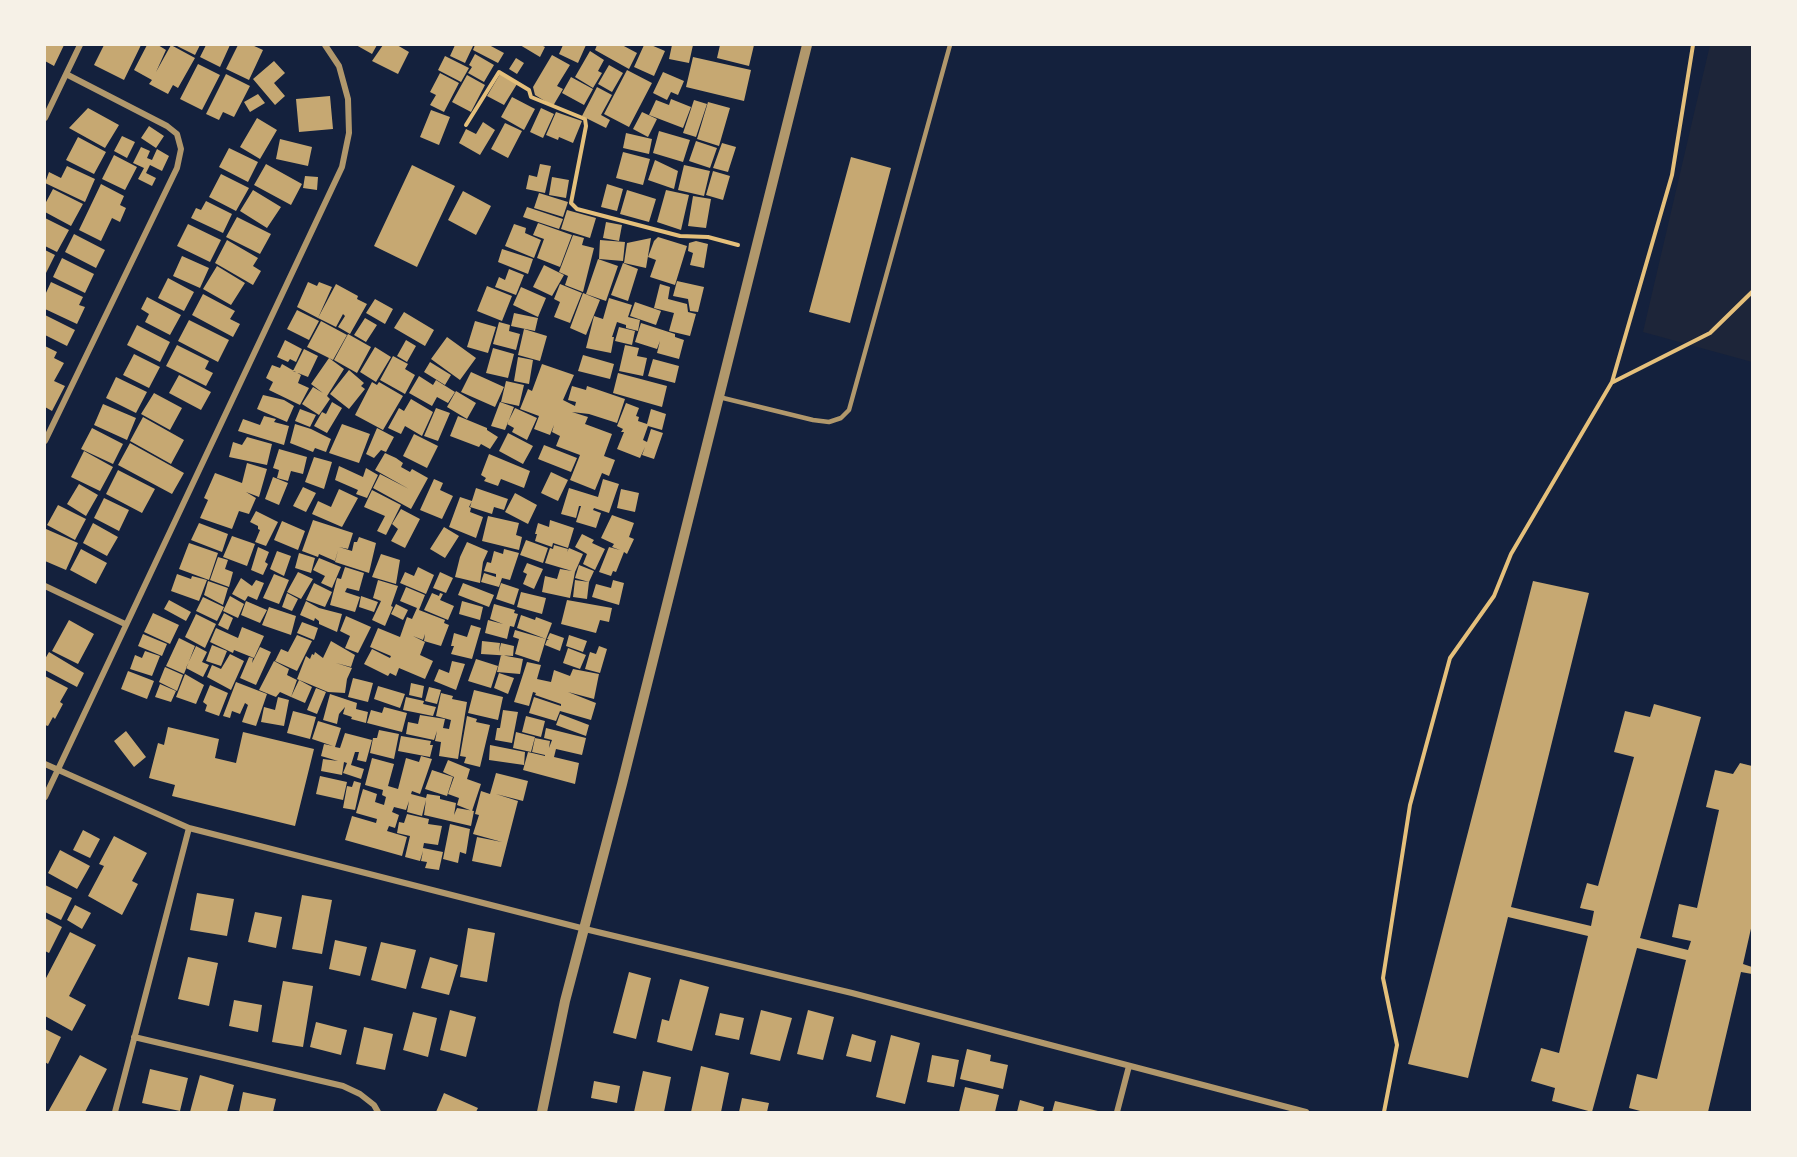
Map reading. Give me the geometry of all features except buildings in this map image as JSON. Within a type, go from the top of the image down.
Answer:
[{"type":"street","points":[[45,118],[80,45]]},
{"type":"street","points":[[45,797],[342,167],[349,134],[348,99],[339,66],[325,45]]},
{"type":"street","points":[[542,1112],[565,1001],[807,45]]},
{"type":"street","points":[[45,441],[177,168],[181,149],[177,134],[167,126],[66,74]]},
{"type":"street","points":[[45,586],[125,624]]},
{"type":"street","points":[[45,764],[189,828],[585,929],[852,993],[1306,1112]]},
{"type":"street","points":[[115,1112],[189,828]]},
{"type":"street","points":[[134,1037],[343,1086],[360,1094],[374,1105],[378,1112]]},
{"type":"street","points":[[1117,1112],[1129,1066]]},
{"type":"lane","points":[[719,397],[829,422],[841,418],[849,410],[950,45]]},
{"type":"path","points":[[1384,1112],[1397,1045],[1383,978],[1410,805],[1450,658],[1494,596],[1511,554],[1612,382],[1672,175],[1693,45]]},
{"type":"path","points":[[466,125],[500,72],[529,90],[531,97],[585,119],[586,126],[571,203],[578,209],[680,236],[708,237],[756,249]]},
{"type":"path","points":[[1612,382],[1710,333],[1752,292]]},
{"type":"shaded area","points":[[1710,45],[1752,45],[1752,362],[1643,332]]}]
